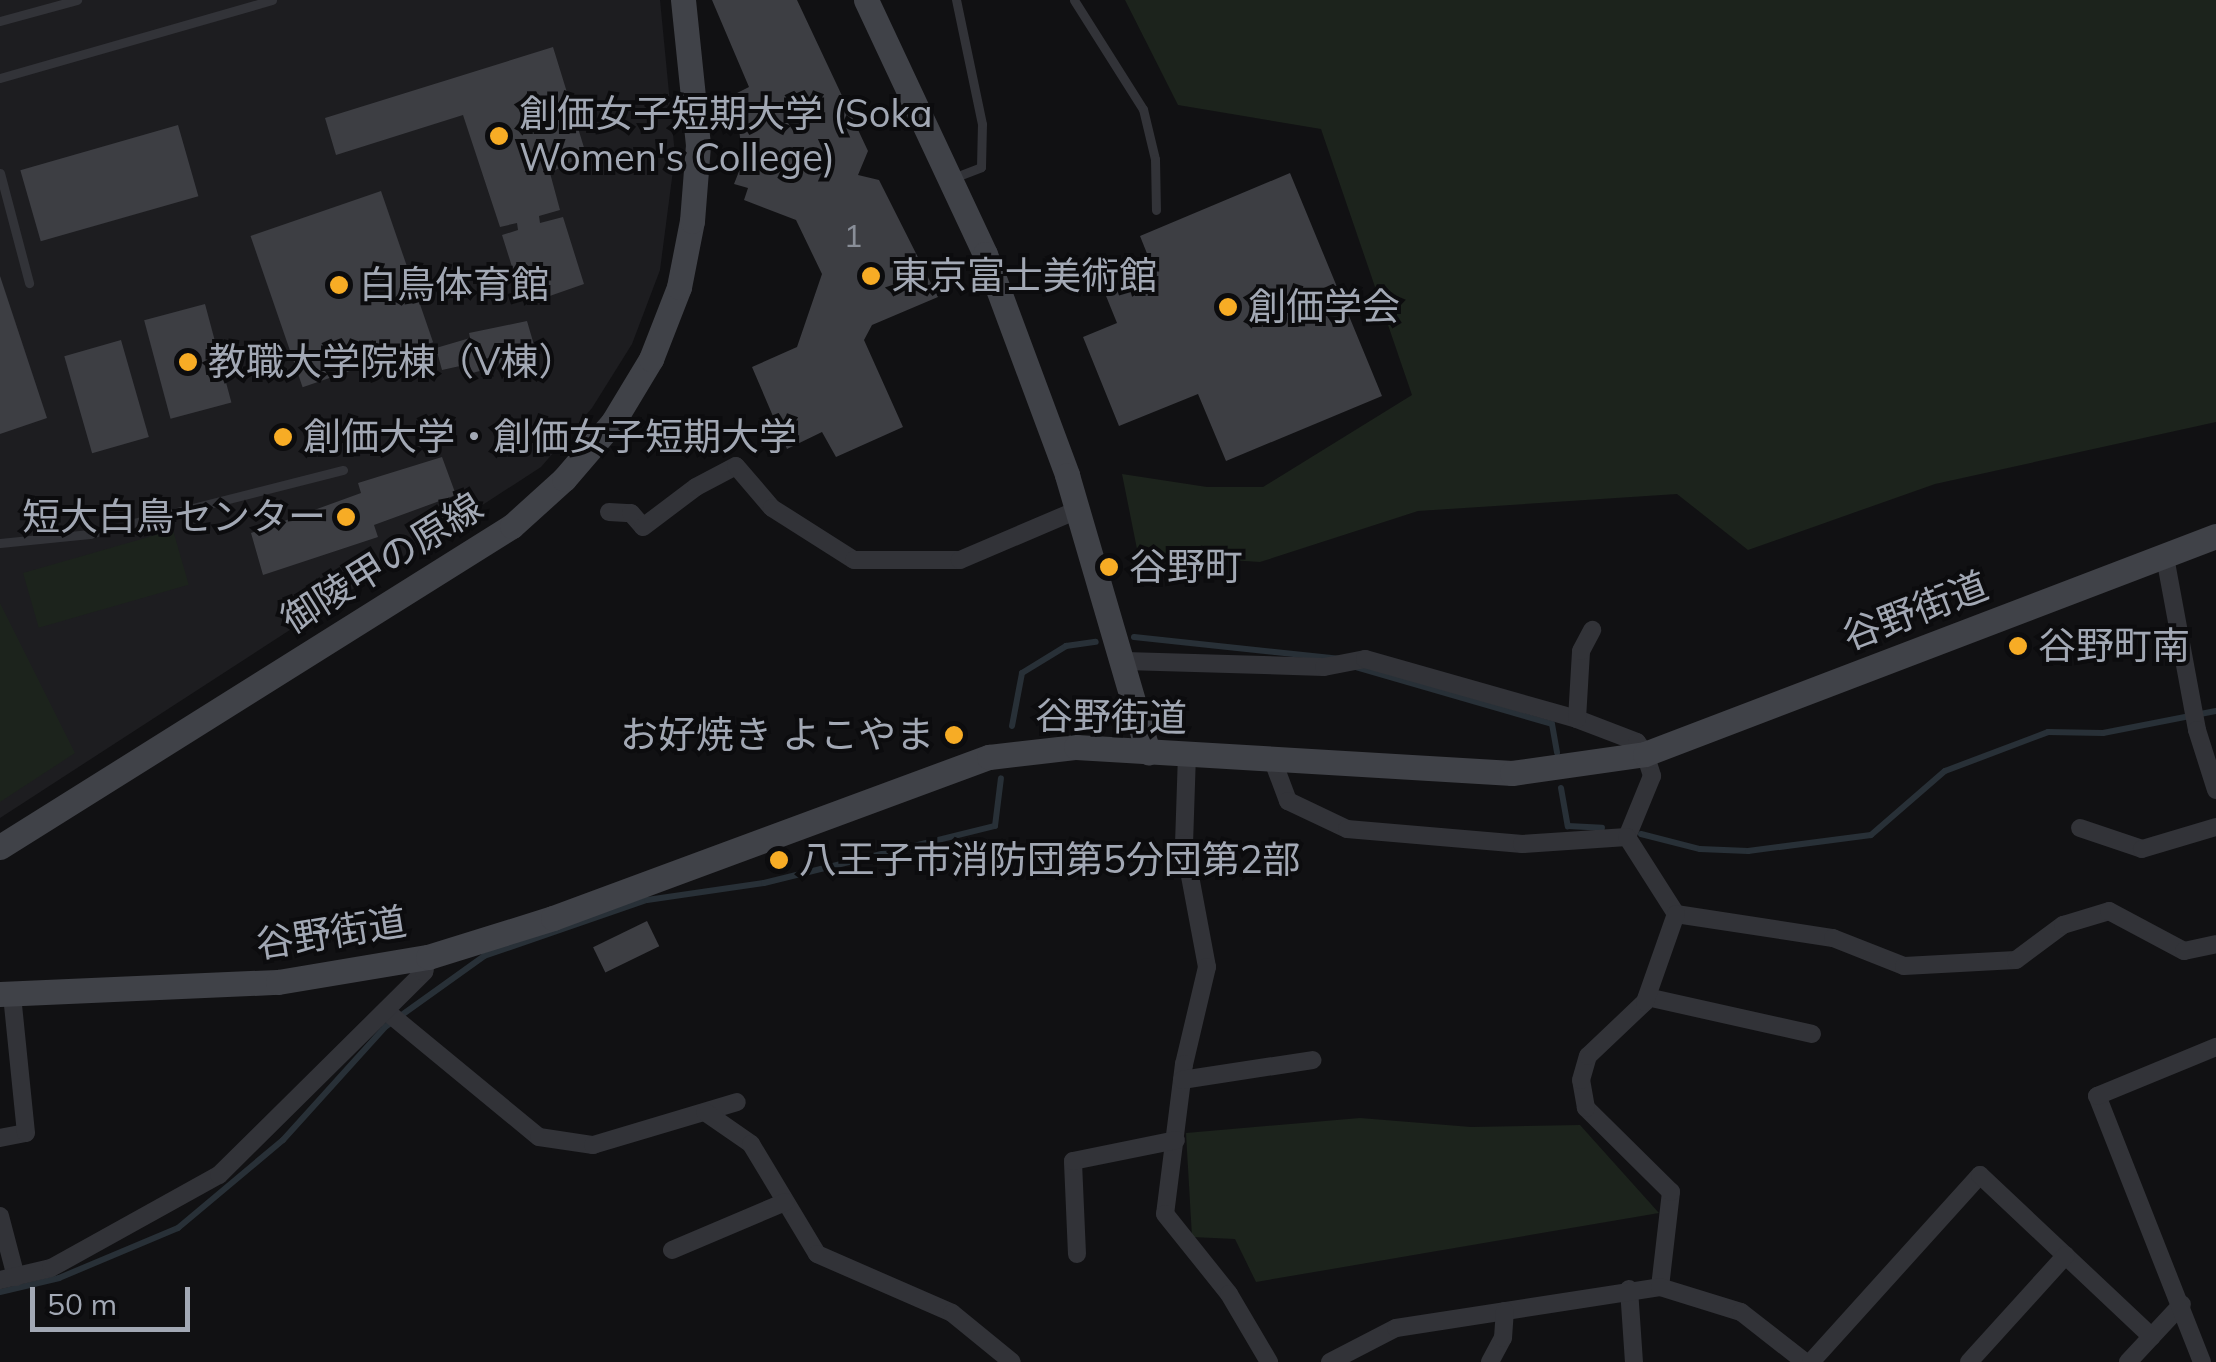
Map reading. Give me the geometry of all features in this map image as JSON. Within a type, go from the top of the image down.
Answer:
[{"type":"main road","name":"御陵甲の原線","points":[[0,847],[512,526],[564,479],[613,422],[651,360],[679,287],[692,221],[698,145],[683,0]]},
{"type":"main road","points":[[866,0],[953,178],[1078,510],[1126,661],[1148,752]]},
{"type":"main road","name":"谷野街道","points":[[6,994],[278,982],[428,957],[553,918],[962,764],[1076,748],[1512,773],[1645,754],[2216,536]]},
{"type":"street","points":[[610,512],[631,513],[644,527],[696,486],[736,466],[772,508],[854,560],[960,560],[1078,510]]},
{"type":"street","points":[[2165,557],[2195,704],[2196,730],[2216,790]]},
{"type":"street","points":[[1576,719],[1580,651],[1592,630]]},
{"type":"street","points":[[1126,661],[1324,667],[1354,660],[1576,719],[1637,742],[1645,754],[1652,776],[1627,837]]},
{"type":"street","points":[[1187,754],[1184,844],[1207,967],[1182,1080],[1165,1214],[1229,1294],[1269,1362]]},
{"type":"street","points":[[1272,761],[1288,802],[1347,829],[1522,844],[1627,837]]},
{"type":"street","points":[[2080,828],[2142,849],[2216,827]]},
{"type":"street","points":[[1627,837],[1676,914],[1833,938],[1904,966],[2016,960],[2063,925],[2109,911],[2184,951],[2216,944]]},
{"type":"street","points":[[1660,1287],[1671,1192],[1586,1108],[1580,1080],[1588,1056],[1647,998],[1676,914]]},
{"type":"street","points":[[0,1216],[8,1278],[51,1268],[219,1175],[392,1017],[424,972],[428,957]]},
{"type":"street","points":[[0,1138],[26,1134],[6,994]]},
{"type":"street","points":[[1647,998],[1812,1034]]},
{"type":"street","points":[[392,1017],[538,1137],[593,1145],[737,1102]]},
{"type":"street","points":[[2202,1362],[2098,1096],[2216,1047]]},
{"type":"street","points":[[1182,1080],[1312,1060]]},
{"type":"street","points":[[705,1112],[751,1144],[774,1173],[785,1202],[817,1254],[952,1313],[1012,1362]]},
{"type":"street","points":[[1078,1254],[1073,1161],[1176,1140]]},
{"type":"street","points":[[1330,1362],[1396,1328],[1660,1287],[1741,1312],[1808,1362],[1980,1175],[2152,1336]]},
{"type":"street","points":[[672,1250],[785,1202]]},
{"type":"street","points":[[1969,1362],[2066,1255]]},
{"type":"street","points":[[1629,1289],[1638,1346],[1634,1362]]},
{"type":"street","points":[[2128,1362],[2182,1304]]},
{"type":"street","points":[[1490,1362],[1503,1338],[1505,1311]]},
{"type":"lane","points":[[0,78],[272,0]]},
{"type":"lane","points":[[953,178],[981,167],[982,124],[956,0]]},
{"type":"lane","points":[[1074,0],[1143,109],[1156,159],[1156,210]]},
{"type":"lane","points":[[0,21],[71,1]]},
{"type":"lane","points":[[0,173],[29,283]]},
{"type":"lane","points":[[0,543],[90,534],[343,470]]},
{"type":"shaded area","name":"創価大学・創価女子短期大学","points":[[0,0],[660,0],[675,155],[660,270],[632,344],[592,408],[541,467],[0,818]]},
{"type":"shaded area","points":[[1125,0],[2216,0],[2216,422],[1935,484],[1748,550],[1677,494],[1418,511],[1260,562],[1138,554],[1122,474],[1207,487],[1263,487],[1412,395],[1321,129],[1178,105]]},
{"type":"shaded area","points":[[173,530],[189,585],[39,628],[23,573]]},
{"type":"shaded area","points":[[0,603],[75,753],[0,802]]},
{"type":"shaded area","points":[[1360,1118],[1471,1127],[1580,1125],[1659,1213],[1256,1282],[1235,1239],[1192,1237],[1186,1133]]},
{"type":"building","points":[[712,0],[797,0],[868,151],[858,175],[879,180],[938,297],[872,325],[864,340],[903,427],[836,457],[822,432],[787,449],[752,367],[797,347],[822,274],[796,220],[744,200],[748,188],[734,184],[751,141],[741,146],[735,94],[749,87]]},
{"type":"building","points":[[553,47],[586,154],[550,173],[560,210],[539,216],[540,223],[563,217],[584,284],[524,305],[502,235],[518,230],[517,223],[500,227],[463,115],[336,155],[325,118]]},
{"type":"building","points":[[178,125],[198,196],[41,241],[20,170]]},
{"type":"building","name":"創価学会","points":[[1290,173],[1382,396],[1226,461],[1198,394],[1119,426],[1083,337],[1117,323],[1104,291],[1154,271],[1140,236]]},
{"type":"building","name":"白鳥体育館","points":[[381,191],[433,342],[303,387],[251,236]]},
{"type":"building","points":[[0,276],[47,418],[0,434]]},
{"type":"building","name":"教職大学院棟（V棟）","points":[[205,304],[231,403],[171,419],[144,320]]},
{"type":"building","points":[[527,321],[534,345],[509,352],[512,361],[500,365],[496,356],[481,360],[484,370],[472,373],[469,364],[442,370],[436,348],[470,338],[469,333]]},
{"type":"building","points":[[121,340],[149,437],[92,453],[64,356]]},
{"type":"building","name":"短大白鳥センター","points":[[442,457],[456,495],[374,525],[378,537],[263,575],[251,533],[361,493],[358,483]]},
{"type":"building","name":"八王子市消防団第5分団第2部","points":[[782,847],[789,867],[775,872],[768,852]]},
{"type":"building","points":[[647,921],[659,946],[605,972],[593,947]]},
{"type":"waterway","points":[[1134,637],[1341,659]]},
{"type":"waterway","points":[[1012,726],[1022,673],[1066,646],[1096,642]]},
{"type":"waterway","points":[[1356,667],[1552,724],[1557,753]]},
{"type":"waterway","points":[[1641,834],[1700,849],[1748,851],[1871,835],[1945,771],[2048,732],[2103,733],[2216,711]]},
{"type":"waterway","points":[[0,1292],[59,1278],[178,1228],[283,1140],[385,1027],[484,956],[647,900],[764,883],[995,826],[1001,778]]},
{"type":"waterway","points":[[1561,788],[1568,826],[1602,828]]},
{"type":"place","name":"創価女子短期大学 (Soka Women's College)","points":[[499,136]]},
{"type":"place","name":"東京富士美術館","points":[[871,276]]},
{"type":"place","name":"白鳥体育館","points":[[339,285]]},
{"type":"place","name":"創価学会","points":[[1228,307]]},
{"type":"place","name":"教職大学院棟（V棟）","points":[[188,362]]},
{"type":"place","name":"創価大学・創価女子短期大学","points":[[283,437]]},
{"type":"place","name":"短大白鳥センター","points":[[346,517]]},
{"type":"place","name":"谷野町","points":[[1109,567]]},
{"type":"place","name":"谷野町南","points":[[2018,646]]},
{"type":"place","name":"お好焼き よこやま","points":[[954,735]]},
{"type":"place","name":"八王子市消防団第5分団第2部","points":[[779,860]]}]
